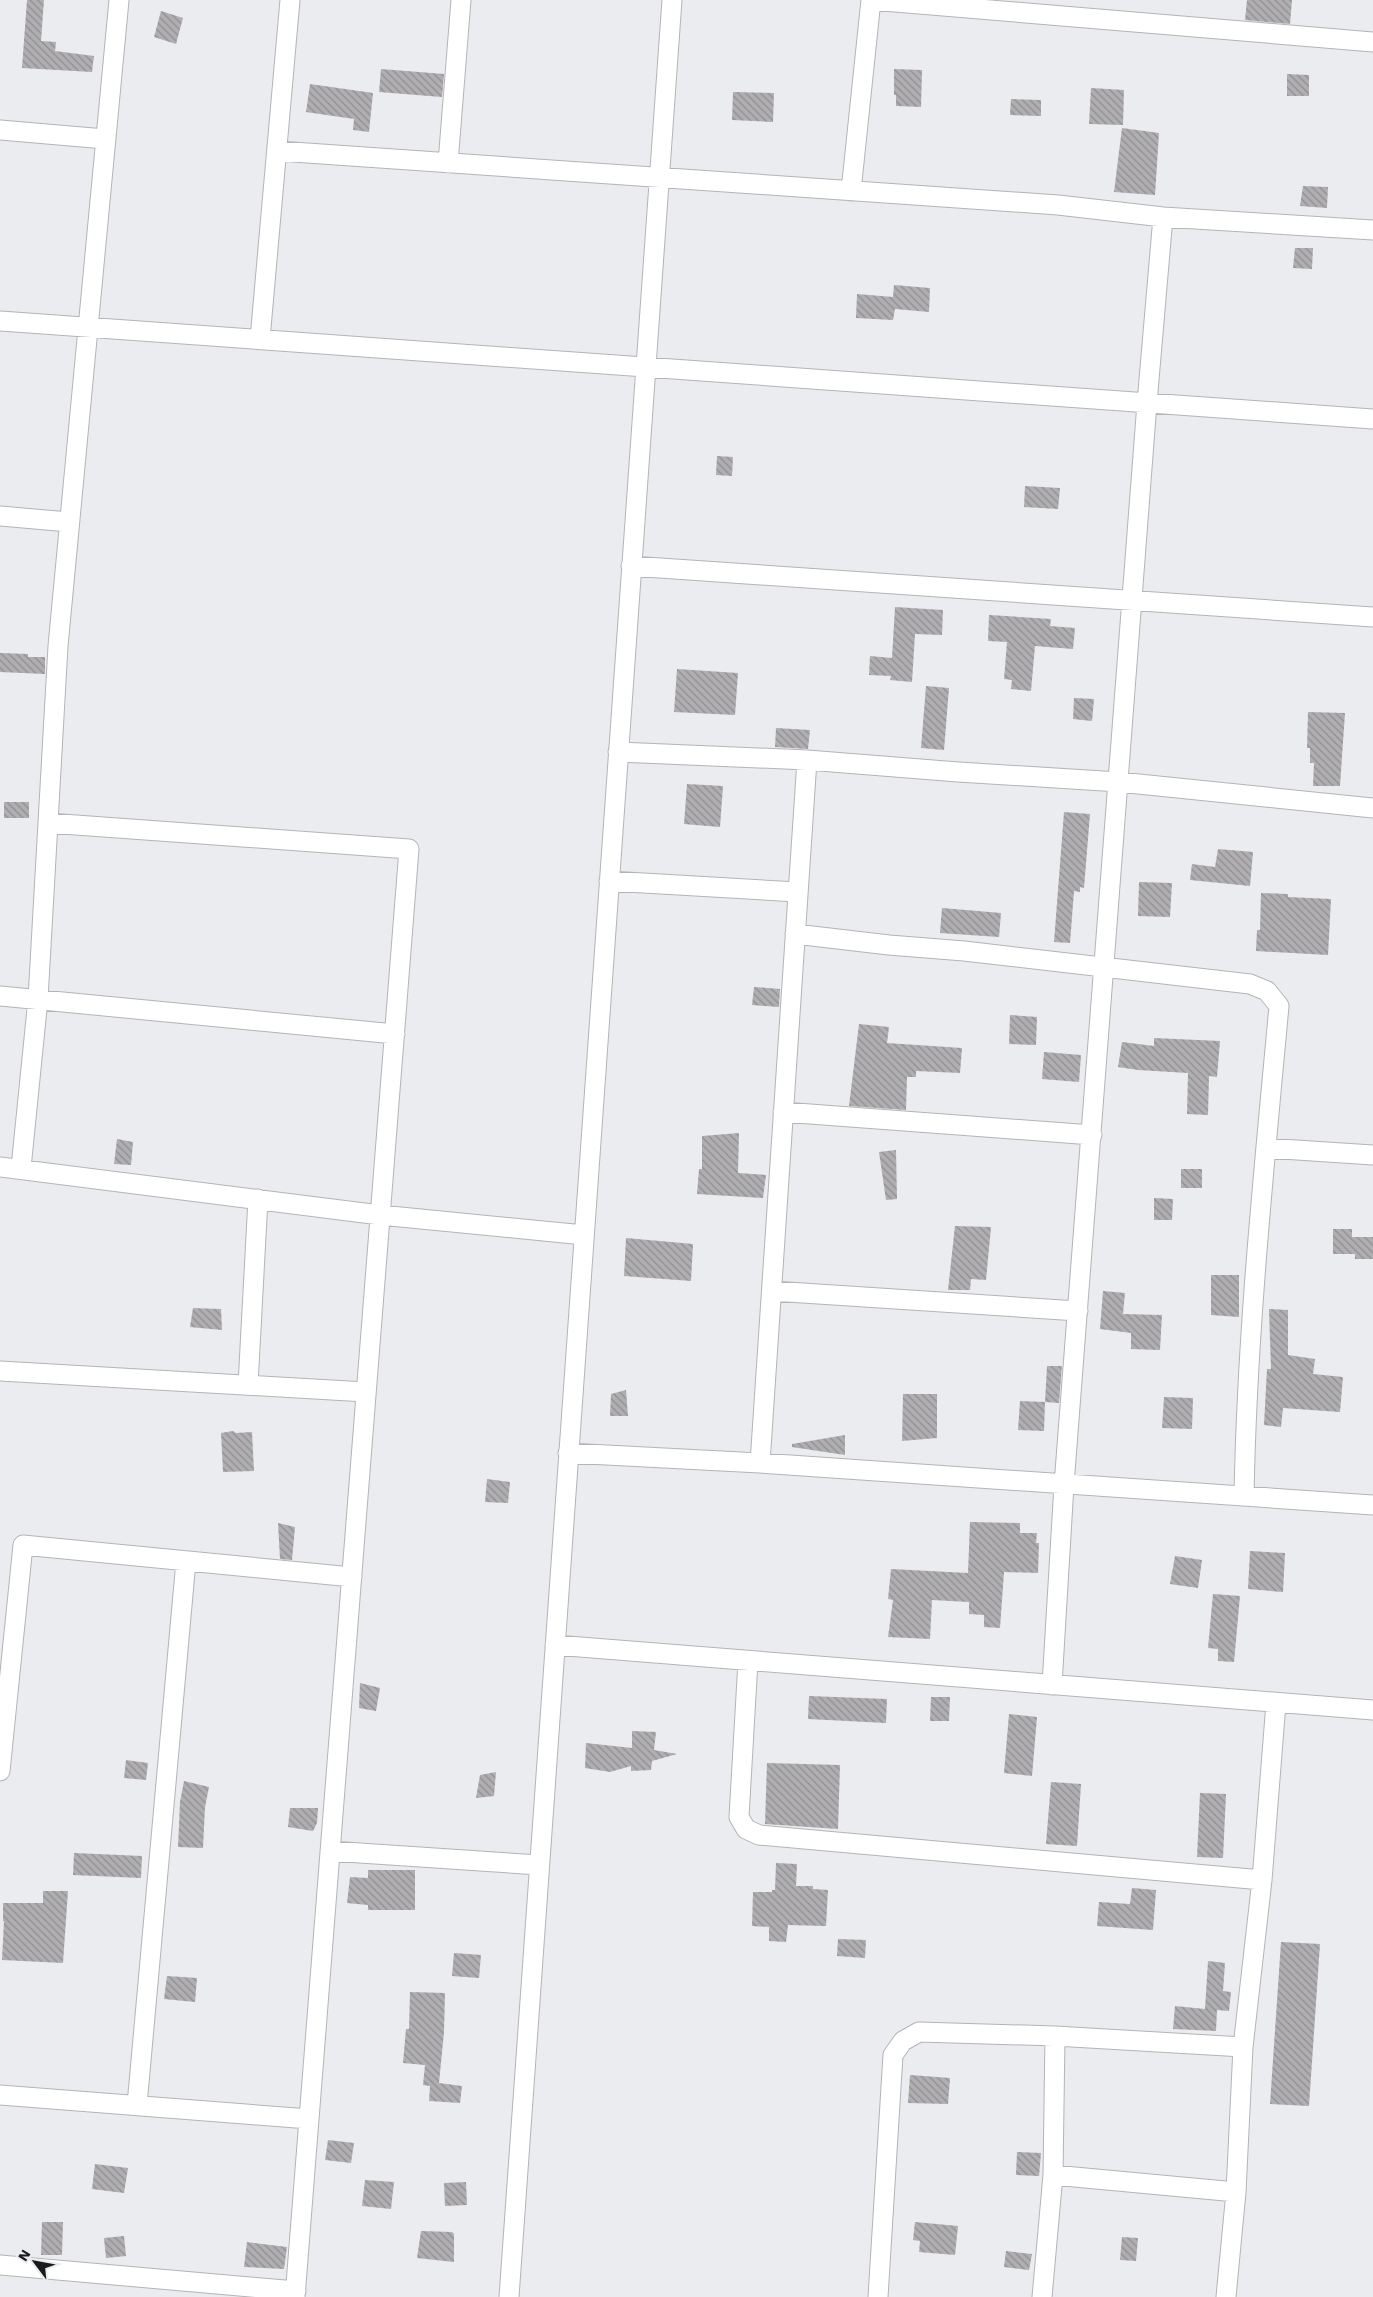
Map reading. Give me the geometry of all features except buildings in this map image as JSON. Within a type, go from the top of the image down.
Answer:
[{"type":"street","points":[[21,1168],[38,999],[58,646],[119,0]]},
{"type":"street","points":[[260,339],[290,0]]},
{"type":"street","points":[[448,163],[461,0]]},
{"type":"street","points":[[508,2297],[672,0]]},
{"type":"street","points":[[851,191],[871,0],[1373,42]]},
{"type":"street","points":[[0,130],[105,139]]},
{"type":"street","points":[[278,151],[1058,205],[1164,217],[1373,230]]},
{"type":"street","points":[[1052,1685],[1064,1485],[1147,403],[1164,217]]},
{"type":"street","points":[[0,321],[1373,419]]},
{"type":"street","points":[[0,516],[69,522]]},
{"type":"street","points":[[631,566],[1373,617]]},
{"type":"street","points":[[618,752],[807,760],[1119,782],[1373,808]]},
{"type":"street","points":[[760,1463],[807,760]]},
{"type":"street","points":[[0,2265],[296,2294],[409,849],[48,823]]},
{"type":"street","points":[[609,881],[798,892]]},
{"type":"street","points":[[795,934],[889,945],[964,951],[1250,984],[1267,991],[1279,1006],[1266,1148],[1245,1430],[1244,1496]]},
{"type":"street","points":[[0,996],[394,1034]]},
{"type":"street","points":[[784,1112],[1092,1135]]},
{"type":"street","points":[[1266,1148],[1373,1155]]},
{"type":"street","points":[[0,1166],[380,1215],[584,1235]]},
{"type":"street","points":[[248,1385],[258,1199]]},
{"type":"street","points":[[772,1291],[1078,1311]]},
{"type":"street","points":[[0,1371],[366,1392]]},
{"type":"street","points":[[568,1453],[760,1463],[1064,1485],[1373,1504]]},
{"type":"street","points":[[0,1771],[22,1545],[352,1577]]},
{"type":"street","points":[[137,2104],[186,1561]]},
{"type":"street","points":[[555,1645],[1373,1710]]},
{"type":"street","points":[[748,1661],[738,1817],[746,1829],[759,1835],[1262,1880]]},
{"type":"street","points":[[1226,2297],[1236,2192],[1243,2047],[1262,1880],[1276,1703]]},
{"type":"street","points":[[330,1851],[539,1865]]},
{"type":"street","points":[[878,2297],[893,2055],[903,2041],[919,2032],[1055,2036],[1243,2047]]},
{"type":"street","points":[[1042,2297],[1053,2175],[1055,2036]]},
{"type":"street","points":[[0,2094],[310,2119]]},
{"type":"street","points":[[1053,2175],[1236,2192]]}]
